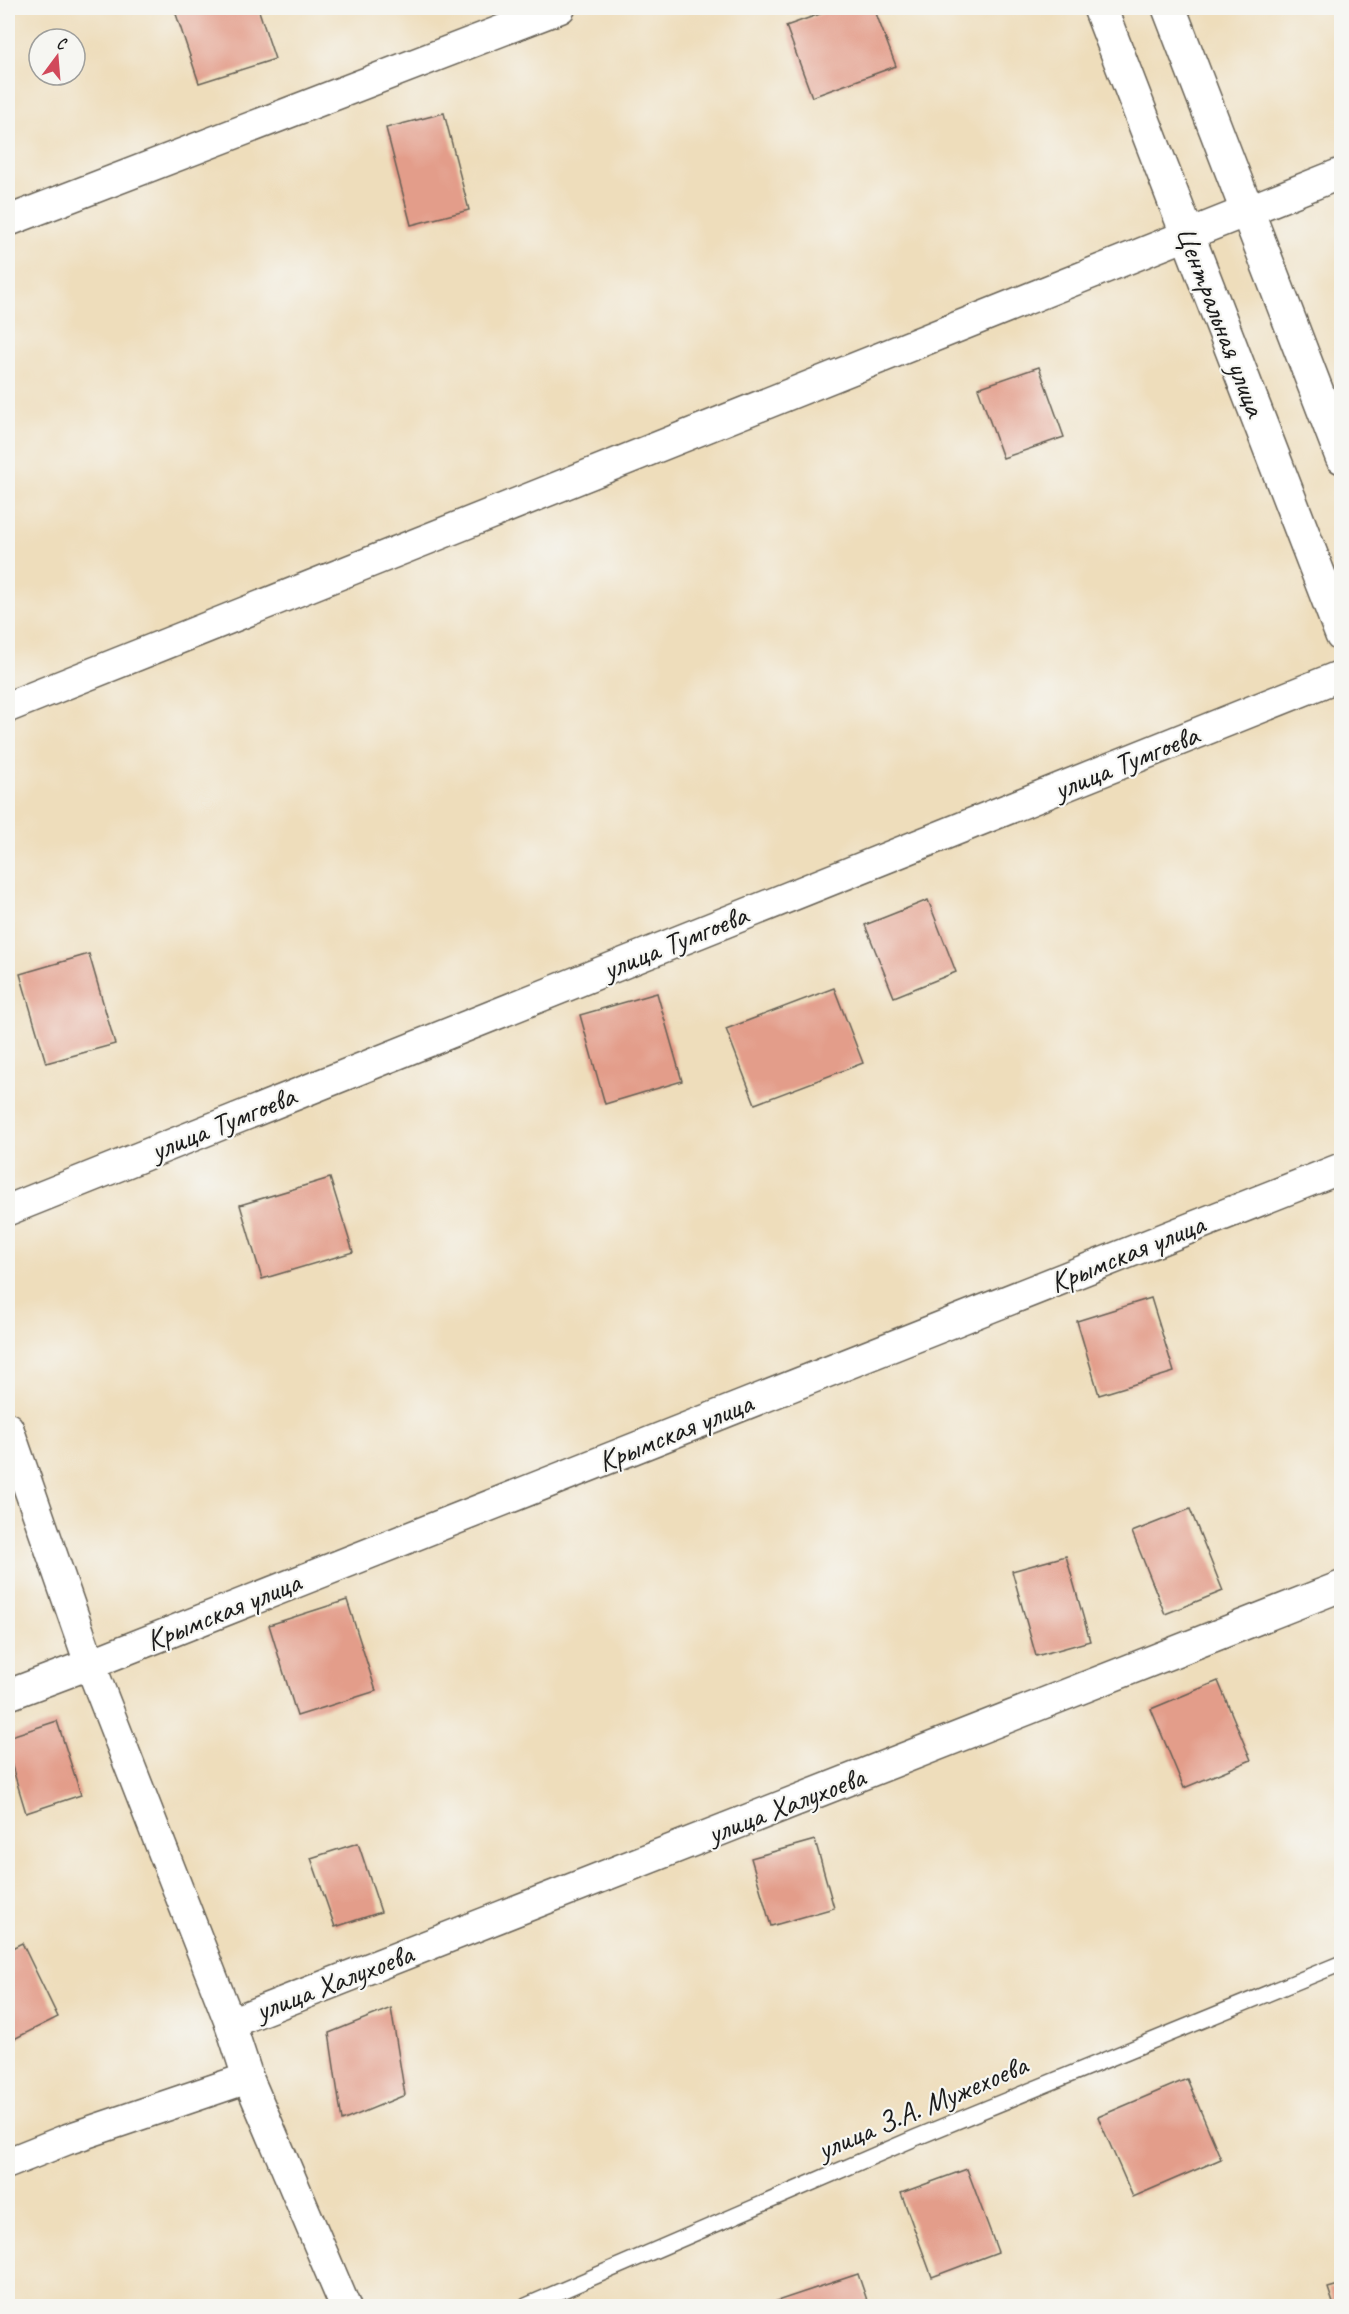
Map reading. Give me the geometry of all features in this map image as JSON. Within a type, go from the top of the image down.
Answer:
[{"type":"street","points":[[8,220],[560,8]]},
{"type":"street","name":"Центральная улица","points":[[1100,8],[1341,635]]},
{"type":"street","points":[[1169,8],[1341,457]]},
{"type":"street","points":[[8,707],[1341,173]]},
{"type":"street","name":"улица Тумгоева","points":[[8,1210],[1341,675]]},
{"type":"street","name":"Крымская улица","points":[[8,1695],[1341,1168]]},
{"type":"street","points":[[8,1428],[90,1664],[230,2023],[248,2078],[345,2307]]},
{"type":"street","name":"улица Халухоева","points":[[230,2023],[1341,1586]]},
{"type":"street","points":[[8,2163],[68,2139],[248,2078]]},
{"type":"lane","name":"улица З.А. Мужехоева","points":[[526,2307],[915,2138],[1341,1963]]},
{"type":"building","points":[[174,8],[258,8],[275,59],[199,83]]},
{"type":"building","points":[[837,8],[874,8],[896,66],[812,97],[786,26]]},
{"type":"building","points":[[444,113],[469,210],[411,225],[386,128]]},
{"type":"building","points":[[1039,367],[1064,437],[1003,458],[978,388]]},
{"type":"building","points":[[928,900],[956,972],[894,997],[865,925]]},
{"type":"building","points":[[89,954],[115,1044],[46,1063],[20,974]]},
{"type":"building","points":[[834,988],[863,1063],[755,1104],[726,1029]]},
{"type":"building","points":[[657,993],[682,1081],[605,1104],[580,1015]]},
{"type":"building","points":[[330,1178],[353,1252],[262,1279],[240,1205]]},
{"type":"building","points":[[1151,1298],[1174,1372],[1099,1395],[1077,1321]]},
{"type":"building","points":[[1190,1509],[1223,1591],[1165,1614],[1132,1532]]},
{"type":"building","points":[[1066,1556],[1090,1641],[1036,1656],[1012,1571]]},
{"type":"building","points":[[347,1600],[376,1691],[297,1716],[269,1625]]},
{"type":"building","points":[[1218,1681],[1251,1760],[1184,1788],[1151,1709]]},
{"type":"building","points":[[57,1721],[81,1795],[26,1813],[8,1753],[8,1737]]},
{"type":"building","points":[[815,1840],[834,1908],[771,1926],[751,1858]]},
{"type":"building","points":[[358,1843],[381,1912],[335,1927],[311,1858]]},
{"type":"building","points":[[22,1943],[58,2017],[8,2042],[8,1950]]},
{"type":"building","points":[[391,2008],[405,2095],[342,2121],[329,2033]]},
{"type":"building","points":[[1187,2079],[1221,2159],[1133,2197],[1098,2117]]},
{"type":"building","points":[[967,2169],[998,2252],[932,2277],[901,2193]]},
{"type":"building","points":[[858,2274],[869,2306],[765,2305]]},
{"type":"building","points":[[1342,2284],[1342,2306],[1334,2306],[1328,2288]]},
{"type":"building","points":[[8,2287],[14,2306],[8,2306]]}]
